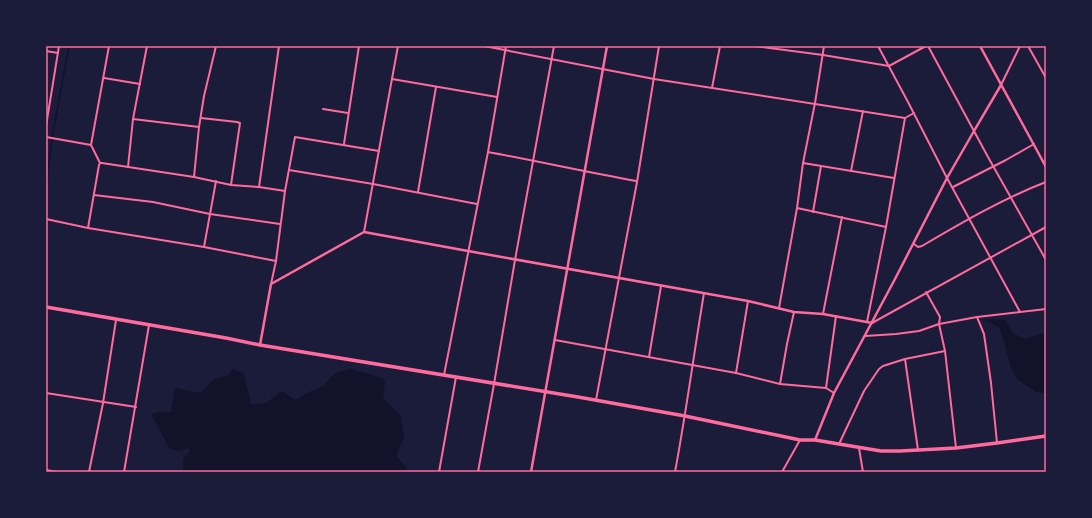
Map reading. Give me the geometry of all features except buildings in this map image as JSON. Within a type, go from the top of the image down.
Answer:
[{"type":"main road","points":[[46,307],[260,345],[685,416],[800,440],[815,440],[881,451],[956,448],[1046,436]]},
{"type":"street","points":[[46,126],[59,46]]},
{"type":"street","points":[[88,228],[100,163],[91,144],[109,46]]},
{"type":"street","points":[[128,167],[133,119],[147,46]]},
{"type":"street","points":[[194,177],[204,96],[216,46]]},
{"type":"street","points":[[259,187],[279,46]]},
{"type":"street","points":[[344,144],[359,46]]},
{"type":"street","points":[[364,232],[398,46]]},
{"type":"street","points":[[484,46],[654,79],[905,118],[914,113]]},
{"type":"street","points":[[444,375],[488,152],[506,46]]},
{"type":"street","points":[[478,472],[554,46]]},
{"type":"street","points":[[531,472],[607,46]]},
{"type":"street","points":[[596,401],[637,182],[660,46]]},
{"type":"street","points":[[712,88],[720,46]]},
{"type":"street","points":[[755,46],[889,66],[927,46],[994,166],[1010,198],[1046,260]]},
{"type":"street","points":[[779,308],[824,46]]},
{"type":"street","points":[[878,46],[947,178],[1020,312]]},
{"type":"street","points":[[980,46],[1046,167]]},
{"type":"street","points":[[815,440],[834,393],[914,244],[947,178],[1001,85],[1020,46]]},
{"type":"street","points":[[1028,46],[1046,78]]},
{"type":"street","points":[[46,51],[58,53]]},
{"type":"street","points":[[104,78],[140,84]]},
{"type":"street","points":[[392,79],[497,97]]},
{"type":"street","points":[[418,192],[436,87]]},
{"type":"street","points":[[323,109],[348,113]]},
{"type":"street","points":[[851,171],[862,111]]},
{"type":"street","points":[[202,118],[240,123],[231,185]]},
{"type":"street","points":[[867,322],[886,227],[905,118]]},
{"type":"street","points":[[133,119],[199,127]]},
{"type":"street","points":[[46,137],[91,144]]},
{"type":"street","points":[[260,345],[276,261],[285,191],[295,137],[379,151]]},
{"type":"street","points":[[953,187],[1034,144]]},
{"type":"street","points":[[488,152],[636,181]]},
{"type":"street","points":[[100,163],[194,177],[231,185],[285,191]]},
{"type":"street","points":[[803,163],[895,178]]},
{"type":"street","points":[[813,212],[821,166]]},
{"type":"street","points":[[289,170],[418,192],[477,204]]},
{"type":"street","points":[[204,247],[216,182]]},
{"type":"street","points":[[914,244],[918,247],[922,246],[1029,188],[1046,182]]},
{"type":"street","points":[[94,195],[152,202],[210,214],[280,224]]},
{"type":"street","points":[[797,208],[886,227]]},
{"type":"street","points":[[823,314],[842,218]]},
{"type":"street","points":[[46,219],[88,228],[204,247],[276,261]]},
{"type":"street","points":[[271,284],[364,232],[748,301],[794,312],[823,314],[872,323],[1046,227]]},
{"type":"street","points":[[649,357],[661,286]]},
{"type":"street","points":[[926,292],[940,316],[939,324],[945,351],[956,448]]},
{"type":"street","points":[[675,472],[704,293]]},
{"type":"street","points":[[736,372],[748,301]]},
{"type":"street","points":[[865,336],[919,331],[939,324],[977,317],[1046,309]]},
{"type":"street","points":[[780,384],[794,312]]},
{"type":"street","points":[[826,388],[836,316]]},
{"type":"street","points":[[977,317],[984,334],[997,443]]},
{"type":"street","points":[[89,472],[103,403],[116,320]]},
{"type":"street","points":[[124,472],[149,325]]},
{"type":"street","points":[[555,340],[736,372],[780,384],[826,388],[834,393]]},
{"type":"street","points":[[839,444],[864,391],[883,366],[905,359],[945,351]]},
{"type":"street","points":[[905,359],[918,450]]},
{"type":"street","points":[[439,472],[456,377]]},
{"type":"street","points":[[46,393],[136,408]]},
{"type":"street","points":[[782,472],[800,440]]},
{"type":"street","points":[[859,448],[863,472]]},
{"type":"street","points":[[46,470],[56,472]]},
{"type":"shaded area","points":[[985,320],[1006,320],[1013,333],[1025,339],[1046,332],[1046,393],[1036,392],[1018,380],[1012,371],[1000,328]]},
{"type":"shaded area","points":[[232,369],[244,373],[251,405],[266,403],[282,391],[295,400],[323,386],[335,373],[351,369],[382,378],[385,382],[383,398],[401,416],[404,437],[396,456],[407,468],[406,472],[183,472],[183,459],[190,451],[188,448],[178,451],[169,448],[151,414],[171,412],[175,388],[201,393],[214,379],[229,375]]},
{"type":"waterway","points":[[46,191],[52,138],[69,46]]}]
